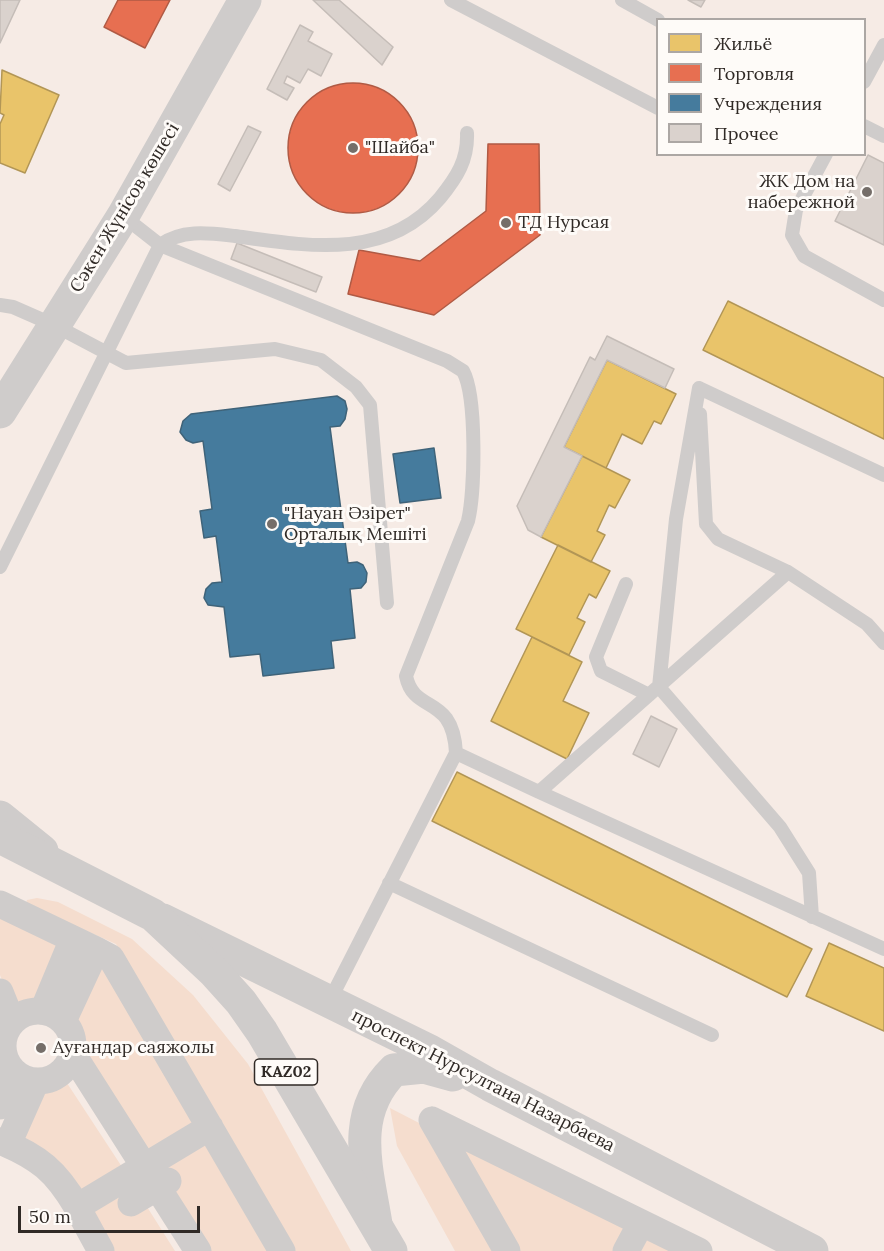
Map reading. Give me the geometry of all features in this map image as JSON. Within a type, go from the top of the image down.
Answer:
[{"type":"main road","name":"Сәкен Жүнісов көшесі","points":[[0,412],[123,216],[245,0]]},
{"type":"main road","points":[[0,817],[66,871]]},
{"type":"main road","name":"KАZ02","points":[[0,837],[153,915],[185,942],[241,1002],[262,1032],[383,1238]]},
{"type":"main road","points":[[0,854],[66,871]]},
{"type":"main road","name":"проспект Нурсултана Назарбаева","points":[[153,915],[430,1051],[490,1085],[812,1251]]},
{"type":"main road","points":[[383,1238],[364,1151],[368,1113],[382,1082],[394,1070],[424,1067],[490,1085]]},
{"type":"street","points":[[0,904],[111,958],[282,1251]]},
{"type":"street","points":[[53,1016],[84,944]]},
{"type":"street","points":[[0,992],[4,1032],[3,1052],[25,1077],[47,1080],[75,1072]]},
{"type":"street","points":[[4,1032],[31,1011],[53,1016],[73,1039],[75,1072],[185,1243]]},
{"type":"street","points":[[25,1077],[8,1106],[3,1145],[46,1166],[61,1180],[101,1251]]},
{"type":"street","points":[[507,1251],[432,1120],[642,1223],[685,1247]]},
{"type":"street","points":[[77,1207],[132,1162],[210,1127]]},
{"type":"street","points":[[626,1251],[642,1223]]},
{"type":"lane","points":[[451,0],[656,107]]},
{"type":"lane","points":[[622,0],[656,19]]},
{"type":"lane","points":[[866,78],[884,45]]},
{"type":"lane","points":[[866,127],[884,136]]},
{"type":"lane","points":[[0,567],[160,244],[174,236],[212,233],[333,247],[354,245],[389,236],[422,216],[453,181],[465,162],[467,133]]},
{"type":"lane","points":[[825,156],[796,210],[792,235],[804,256],[884,300]]},
{"type":"lane","points":[[123,216],[160,244],[447,362],[463,371],[470,390],[473,500],[468,521],[406,676],[412,692],[447,716],[453,728],[456,753],[329,1002]]},
{"type":"lane","points":[[0,305],[13,307],[54,324],[126,363],[275,349],[321,360],[356,387],[370,405],[387,603]]},
{"type":"lane","points":[[699,388],[884,475]]},
{"type":"lane","points":[[699,388],[706,524],[718,539],[788,572],[867,624],[884,642]]},
{"type":"lane","points":[[654,691],[676,519],[699,388]]},
{"type":"lane","points":[[539,792],[788,572]]},
{"type":"lane","points":[[626,584],[596,657],[601,671],[654,691],[780,827],[809,873],[812,917]]},
{"type":"lane","points":[[456,753],[884,949]]},
{"type":"lane","points":[[389,883],[712,1035]]},
{"type":"lane","points":[[3,1145],[37,1171],[53,1187],[86,1251]]},
{"type":"shaded area","points":[[37,898],[58,902],[132,939],[193,995],[248,1064],[351,1251],[294,1251],[116,944],[26,904],[27,900]]},
{"type":"shaded area","points":[[0,908],[67,940],[40,1000],[26,1001],[12,1006],[0,975]]},
{"type":"shaded area","points":[[101,956],[200,1123],[144,1157],[81,1047],[74,1021]]},
{"type":"shaded area","points":[[65,1080],[124,1170],[77,1198],[15,1144],[45,1090]]},
{"type":"shaded area","points":[[390,1108],[421,1124],[492,1251],[455,1251],[397,1146]]},
{"type":"shaded area","points":[[449,1135],[636,1226],[623,1251],[516,1251]]},
{"type":"shaded area","points":[[208,1138],[274,1251],[203,1251],[168,1184],[171,1171],[166,1163]]},
{"type":"shaded area","points":[[116,1194],[120,1200],[142,1199],[175,1251],[107,1251],[86,1212]]},
{"type":"shaded area","points":[[642,1231],[675,1251],[632,1251]]},
{"type":"building: Жильё","points":[[2,70],[59,95],[25,173],[0,163],[0,124],[4,115],[0,113]]},
{"type":"building: Жильё","points":[[728,301],[884,378],[884,439],[703,350]]},
{"type":"building: Жильё","points":[[607,360],[676,394],[661,424],[654,421],[642,444],[622,434],[606,468],[564,447]]},
{"type":"building: Жильё","points":[[582,456],[630,480],[615,508],[609,505],[597,531],[605,535],[591,562],[541,537]]},
{"type":"building: Жильё","points":[[558,545],[610,571],[596,598],[589,594],[577,618],[585,622],[569,655],[516,629]]},
{"type":"building: Жильё","points":[[532,637],[582,662],[563,701],[589,713],[567,759],[491,721]]},
{"type":"building: Жильё","points":[[457,772],[812,949],[787,997],[432,821]]},
{"type":"building: Жильё","points":[[829,943],[884,968],[884,1031],[806,996]]},
{"type":"building: Торговля","points":[[118,0],[170,0],[145,48],[104,27]]},
{"type":"building: Торговля","name":"\"Шайба\"","points":[[353,83],[378,88],[399,102],[413,123],[418,148],[413,173],[399,194],[378,208],[353,213],[328,208],[307,194],[293,173],[288,148],[293,123],[307,102],[328,88]]},
{"type":"building: Торговля","name":"ТД Нурсая","points":[[488,144],[539,144],[540,235],[434,315],[348,294],[359,250],[420,261],[486,211]]},
{"type":"building: Учреждения","name":"\"Науан Әзірет\" Орталық Мешіті","points":[[337,396],[345,401],[347,409],[345,419],[340,426],[330,427],[348,563],[357,562],[363,565],[367,573],[366,582],[361,588],[350,589],[355,638],[331,641],[334,668],[263,676],[260,654],[230,657],[224,607],[208,605],[204,598],[206,589],[212,583],[222,582],[216,536],[204,538],[200,511],[212,509],[203,441],[193,443],[186,440],[180,432],[183,421],[191,414]]},
{"type":"building: Учреждения","points":[[434,448],[441,498],[400,503],[393,454]]},
{"type":"building: Прочее","points":[[0,0],[20,0],[0,43]]},
{"type":"building: Прочее","points":[[313,0],[339,0],[393,47],[382,65]]},
{"type":"building: Прочее","points":[[688,0],[705,0],[701,7]]},
{"type":"building: Прочее","points":[[300,25],[313,32],[308,41],[332,54],[321,76],[308,69],[300,83],[287,76],[284,83],[294,88],[287,100],[267,89]]},
{"type":"building: Прочее","points":[[248,126],[261,132],[230,191],[218,184]]},
{"type":"building: Прочее","name":"ЖК Дом на набережной","points":[[868,155],[884,163],[884,245],[835,221]]},
{"type":"building: Прочее","points":[[237,243],[322,277],[316,292],[231,259]]},
{"type":"building: Прочее","points":[[607,336],[674,369],[665,388],[607,360],[564,447],[582,456],[541,537],[528,530],[517,506],[590,357],[595,360]]},
{"type":"building: Прочее","points":[[651,716],[677,729],[659,767],[633,754]]},
{"type":"place","name":"\"Шайба\"","points":[[353,148]]},
{"type":"place","name":"ЖК Дом на набережной","points":[[867,192]]},
{"type":"place","name":"ТД Нурсая","points":[[506,223]]},
{"type":"place","name":"\"Науан Әзірет\" Орталық Мешіті","points":[[272,524]]},
{"type":"place","name":"Ауғандар саяжолы","points":[[41,1048]]}]
